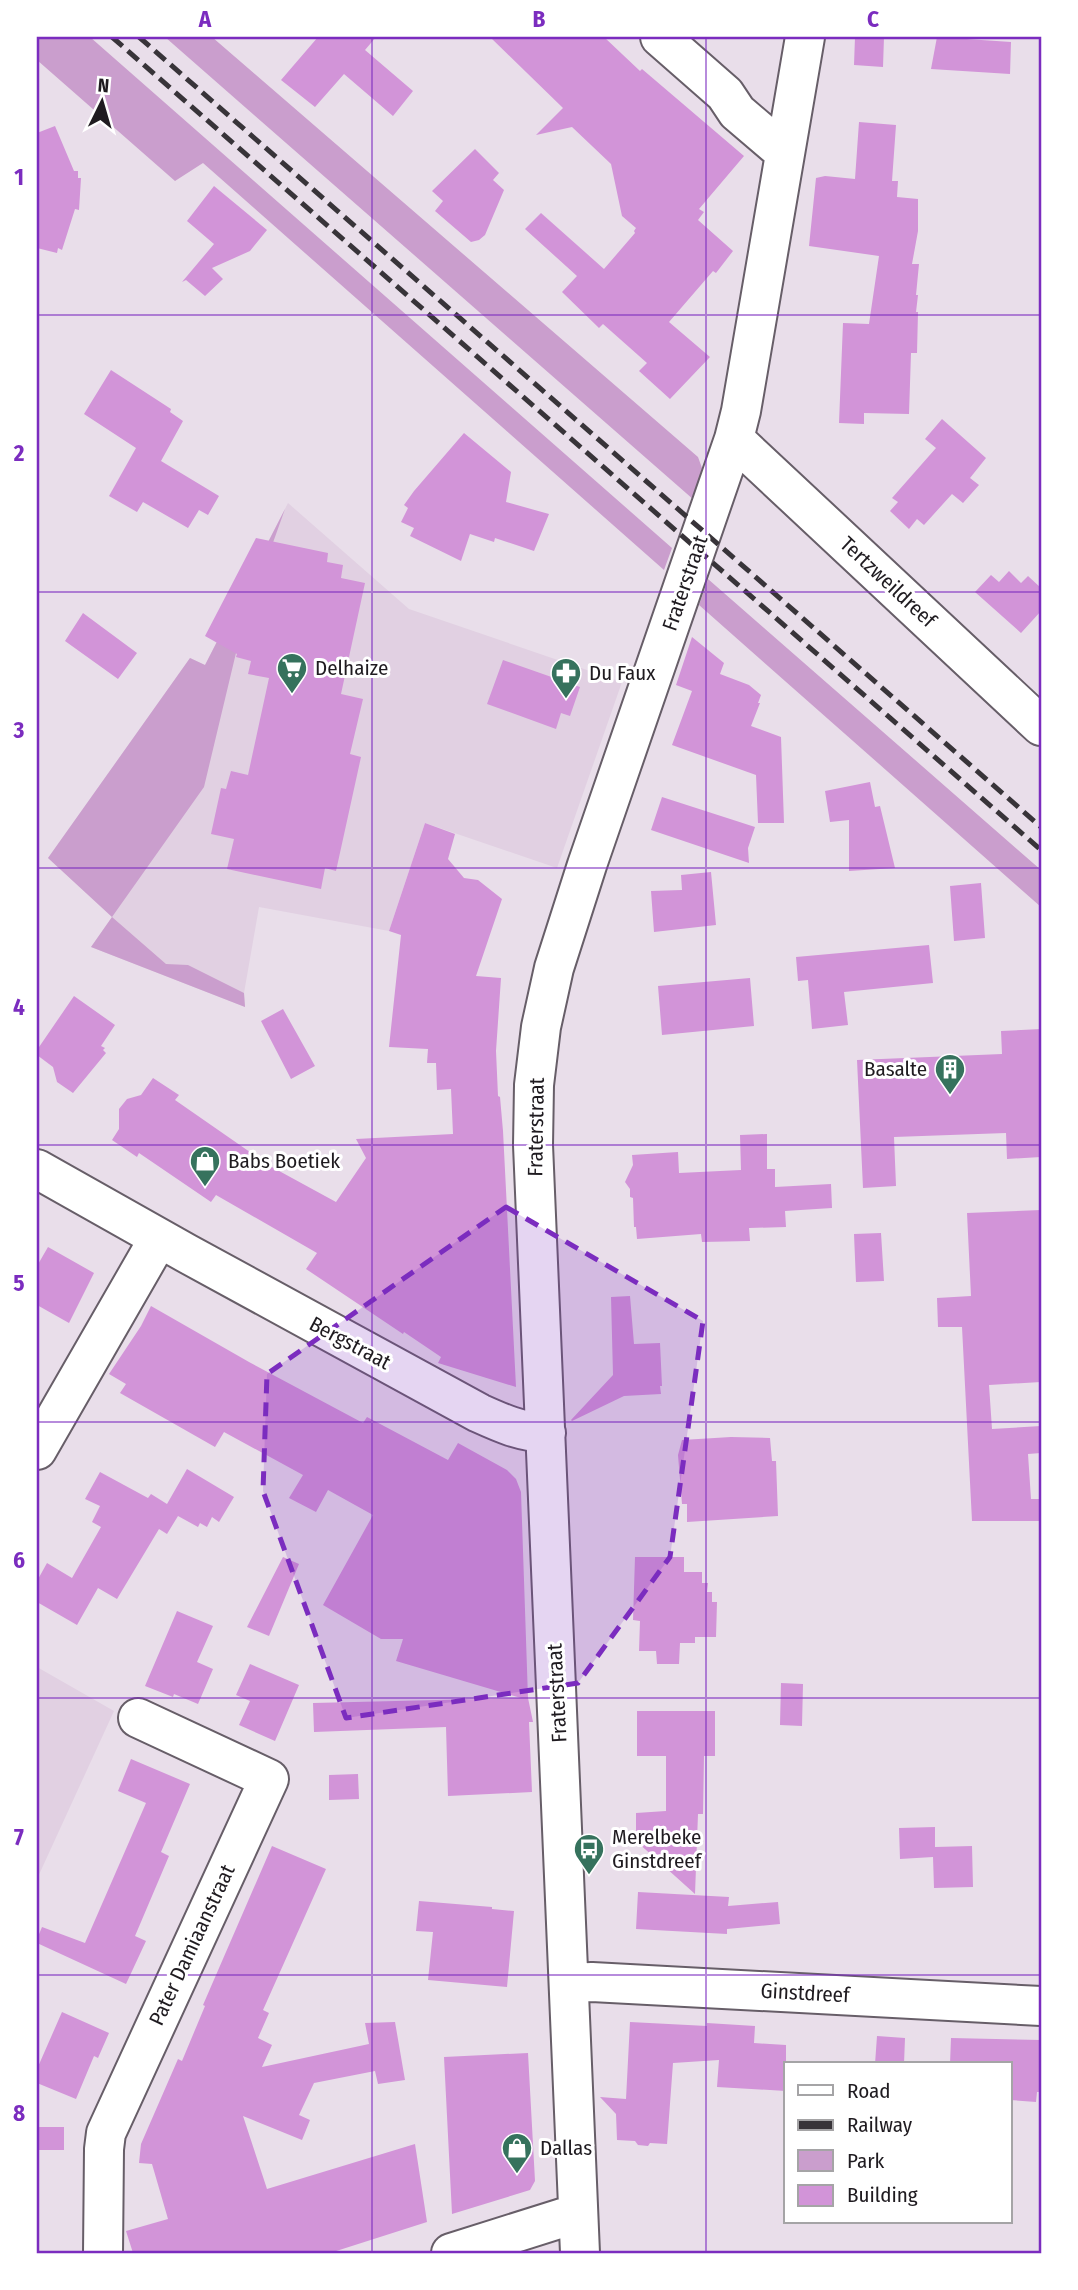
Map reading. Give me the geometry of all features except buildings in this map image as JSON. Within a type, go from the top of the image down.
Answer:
[{"type":"street","points":[[660,37],[725,94],[737,112],[785,153]]},
{"type":"street","name":"Fraterstraat","points":[[580,2253],[533,1145],[534,1085],[541,1027],[554,968],[734,439],[743,401],[805,37]]},
{"type":"street","points":[[725,94],[794,100]]},
{"type":"street","name":"Tertzweildreef","points":[[734,439],[1041,726]]},
{"type":"street","name":"Bergstraat","points":[[37,1169],[479,1413],[504,1425],[531,1433],[546,1433]]},
{"type":"street","points":[[37,1450],[159,1238]]},
{"type":"street","name":"Pater Damiaanstraat","points":[[103,2253],[106,2133],[269,1779],[138,1718]]},
{"type":"street","name":"Ginstdreef","points":[[569,1983],[592,1982],[1041,2006]]},
{"type":"street","points":[[451,2253],[578,2213]]},
{"type":"highlighted area","points":[[506,1207],[703,1321],[670,1557],[578,1683],[346,1718],[263,1491],[267,1374]]},
{"type":"shaded area","points":[[288,503],[409,609],[622,682],[557,868],[425,823],[389,931],[259,907],[244,993],[245,1007],[91,947],[112,917],[48,858],[190,658],[205,665]]},
{"type":"shaded area","points":[[37,1667],[114,1711],[37,1879]]},
{"type":"green space","points":[[37,37],[90,37],[672,548],[664,570],[203,163],[175,181],[37,60]]},
{"type":"green space","points":[[165,37],[212,37],[698,457],[702,468],[694,500]]},
{"type":"green space","points":[[285,509],[241,632],[204,787],[112,917],[48,858],[190,658],[205,665]]},
{"type":"green space","points":[[708,579],[1041,870],[1041,907],[699,605]]},
{"type":"green space","points":[[112,917],[166,964],[188,965],[244,993],[245,1007],[91,947]]},
{"type":"railway","points":[[112,37],[1041,850]]},
{"type":"railway","points":[[139,37],[1041,827]]},
{"type":"place","name":"Delhaize","points":[[292,695]]},
{"type":"place","name":"Du Faux","points":[[566,700]]},
{"type":"place","name":"Basalte","points":[[950,1096]]},
{"type":"place","name":"Babs Boetiek","points":[[205,1188]]},
{"type":"place","name":"Merelbeke Ginstdreef","points":[[589,1876]]},
{"type":"place","name":"Dallas","points":[[517,2175]]}]
